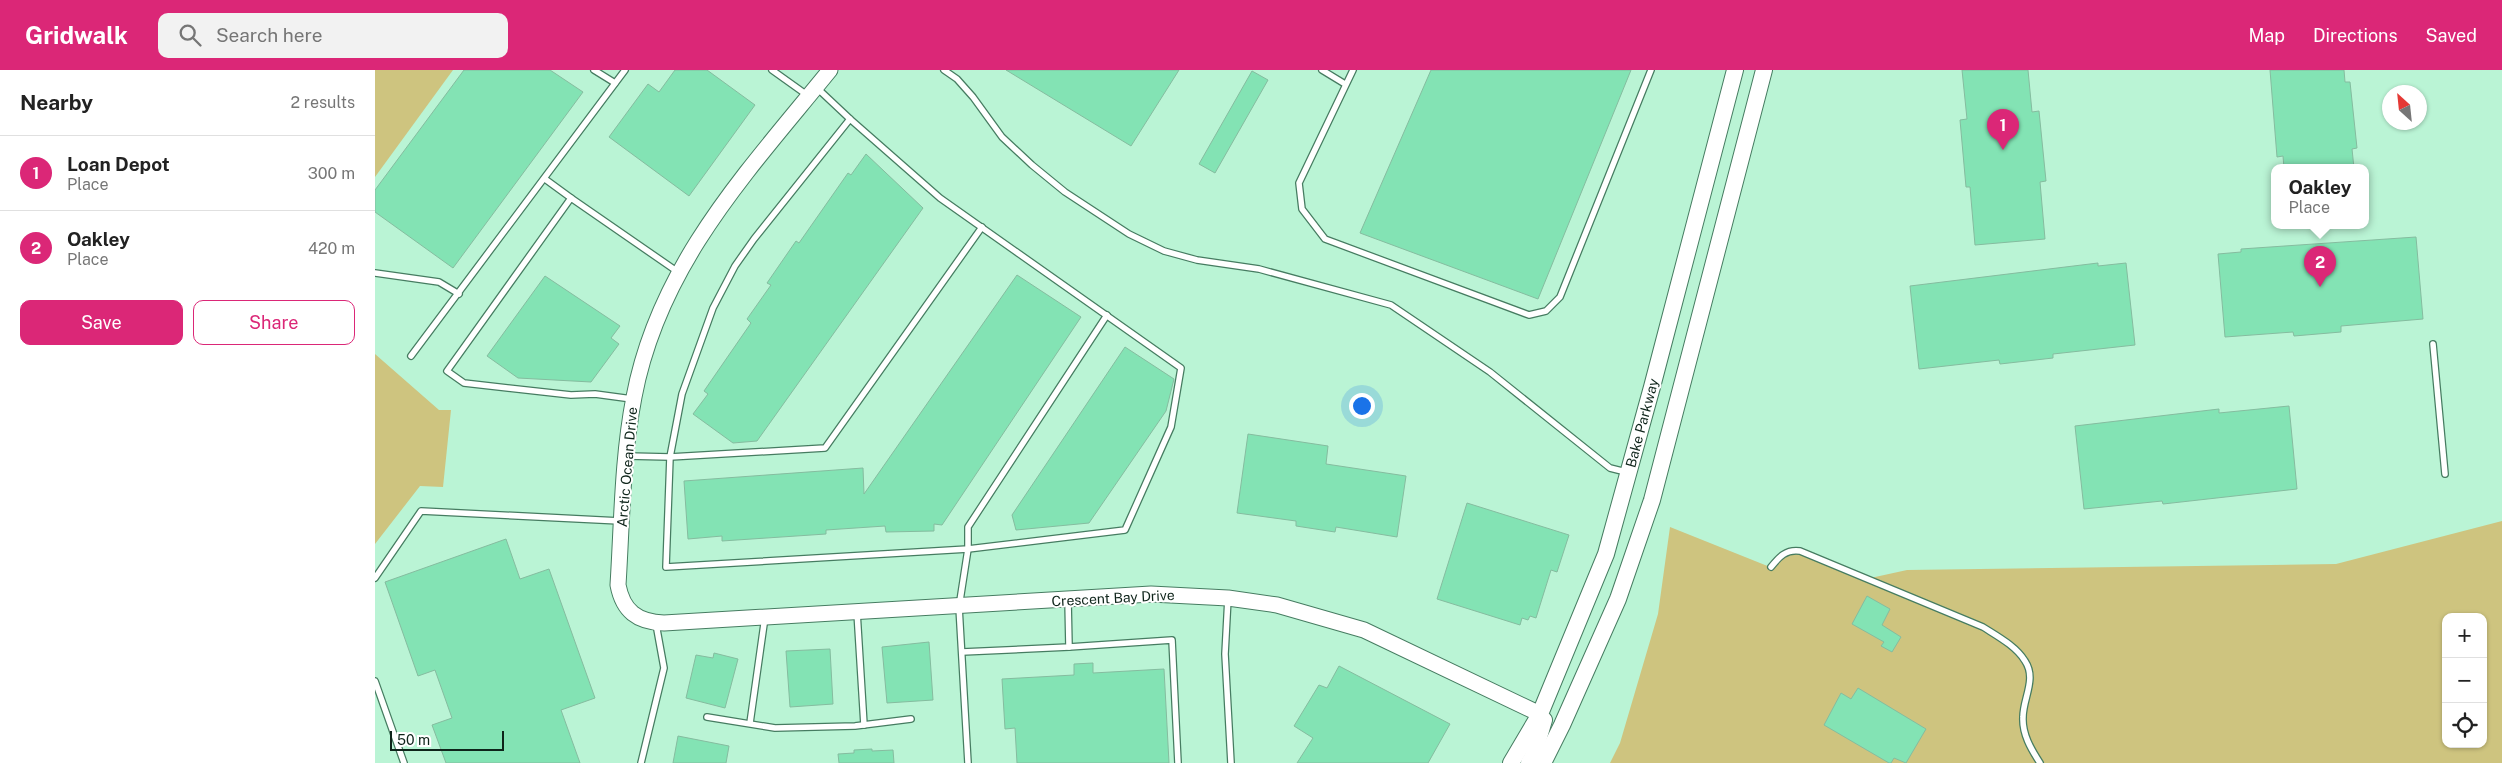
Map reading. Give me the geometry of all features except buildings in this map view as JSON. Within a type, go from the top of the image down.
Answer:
[{"type":"main road","name":"Bake Parkway","points":[[1511,763],[1540,714],[1606,554],[1735,70]]},
{"type":"main road","name":"Bake Parkway","points":[[1543,763],[1618,599],[1652,500],[1764,70]]},
{"type":"main road","points":[[1529,763],[1545,721],[1540,714]]},
{"type":"street","name":"Arctic Ocean Drive","points":[[660,623],[647,622],[630,613],[621,600],[618,585],[625,456],[634,399],[650,340],[688,254],[720,206],[830,70]]},
{"type":"street","name":"Crescent Bay Drive","points":[[660,623],[959,607],[1151,594],[1228,598],[1277,605],[1321,616],[1364,630],[1540,714]]},
{"type":"lane","points":[[594,70],[615,83]]},
{"type":"lane","points":[[411,356],[625,70]]},
{"type":"lane","points":[[772,70],[812,92],[851,119],[940,198],[1181,368],[1171,427],[1125,530],[968,549],[665,567],[670,457],[682,394],[713,308],[735,266],[851,119]]},
{"type":"lane","points":[[944,70],[957,79],[973,97],[1002,137],[1032,165],[1065,192],[1129,234],[1164,251],[1197,260],[1259,269],[1391,305],[1490,372],[1610,468],[1628,472]]},
{"type":"lane","points":[[1322,70],[1345,84]]},
{"type":"lane","points":[[1353,70],[1299,183],[1302,209],[1325,239],[1529,315],[1546,311],[1560,297],[1651,70]]},
{"type":"lane","points":[[545,179],[679,272]]},
{"type":"lane","points":[[571,198],[447,371],[464,383],[634,399]]},
{"type":"lane","points":[[625,456],[670,457],[825,448],[982,227]]},
{"type":"lane","points":[[375,273],[439,282],[459,294]]},
{"type":"lane","points":[[968,763],[959,607],[968,549],[968,527],[1107,315]]},
{"type":"lane","points":[[2433,344],[2445,474]]},
{"type":"lane","points":[[375,578],[421,511],[622,521]]},
{"type":"lane","points":[[1771,567],[1785,552],[1800,551],[1983,627],[1996,636],[2026,661],[2030,675],[2023,715],[2023,729],[2040,763]]},
{"type":"lane","points":[[1228,598],[1225,654],[1231,763]]},
{"type":"lane","points":[[1068,600],[1069,647]]},
{"type":"lane","points":[[857,611],[864,724]]},
{"type":"lane","points":[[750,724],[765,616]]},
{"type":"lane","points":[[641,763],[664,668],[660,623]]},
{"type":"lane","points":[[962,652],[1172,640],[1178,763]]},
{"type":"lane","points":[[375,681],[404,763]]},
{"type":"lane","points":[[707,717],[775,728],[864,724],[911,719]]},
{"type":"shaded area","points":[[375,70],[453,70],[375,177]]},
{"type":"shaded area","points":[[375,354],[439,410],[451,410],[443,487],[420,486],[375,544]]},
{"type":"shaded area","points":[[2502,521],[2502,763],[1610,763],[1620,743],[1658,614],[1670,527],[1770,567],[1785,552],[1800,551],[1866,579],[1907,570],[2336,564]]},
{"type":"place","name":"Loan Depot","points":[[2003,150]]},
{"type":"place","name":"Oakley","points":[[2320,287]]}]
